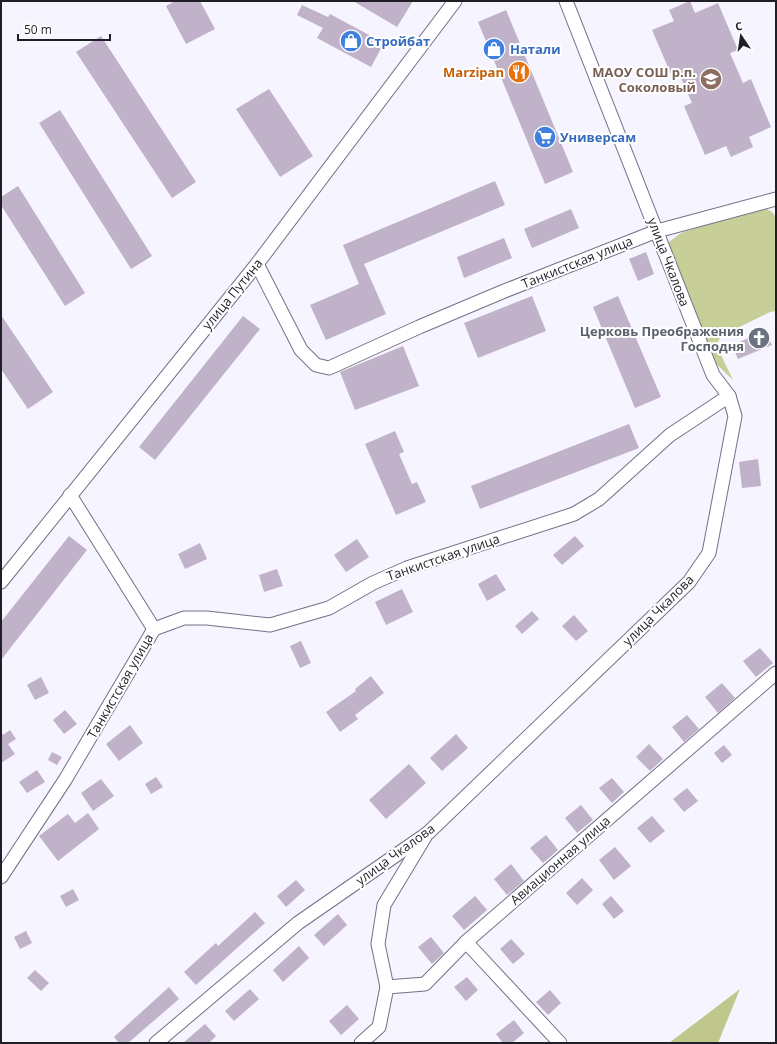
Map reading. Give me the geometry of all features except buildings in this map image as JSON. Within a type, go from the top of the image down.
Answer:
[{"type":"street","name":"улица Путина","points":[[1,582],[257,264],[456,1]]},
{"type":"street","name":"улица Чкалова","points":[[156,1043],[298,923],[428,833],[689,582],[709,553],[735,416],[729,396],[713,375],[566,1]]},
{"type":"street","name":"Танкистская улица","points":[[257,264],[301,350],[316,365],[329,368],[419,327],[502,292],[657,231],[776,199]]},
{"type":"street","name":"Танкистская улица","points":[[1,877],[65,780],[154,629],[184,618],[207,618],[270,625],[329,608],[373,583],[407,568],[574,514],[599,499],[670,435],[729,396]]},
{"type":"street","points":[[70,495],[154,629]]},
{"type":"street","name":"Авиационная улица","points":[[387,987],[425,984],[466,942],[776,673]]},
{"type":"street","points":[[361,1043],[379,1026],[387,987],[378,944],[384,905],[428,833]]},
{"type":"street","points":[[466,942],[560,1043]]},
{"type":"green space","points":[[765,208],[772,212],[776,217],[776,311],[770,312],[721,336],[717,344],[733,380],[713,361],[668,245],[669,242],[681,233],[752,210]]},
{"type":"green space","points":[[740,989],[718,1043],[669,1043]]},
{"type":"place","name":"Стройбат","points":[[351,41]]},
{"type":"place","name":"Натали","points":[[494,49]]},
{"type":"place","name":"Marzipan","points":[[519,72]]},
{"type":"place","name":"МАОУ СОШ р.п. Соколовый","points":[[711,79]]},
{"type":"place","name":"Универсам","points":[[545,137]]},
{"type":"place","name":"Церковь Преображения Господня","points":[[759,338]]}]
